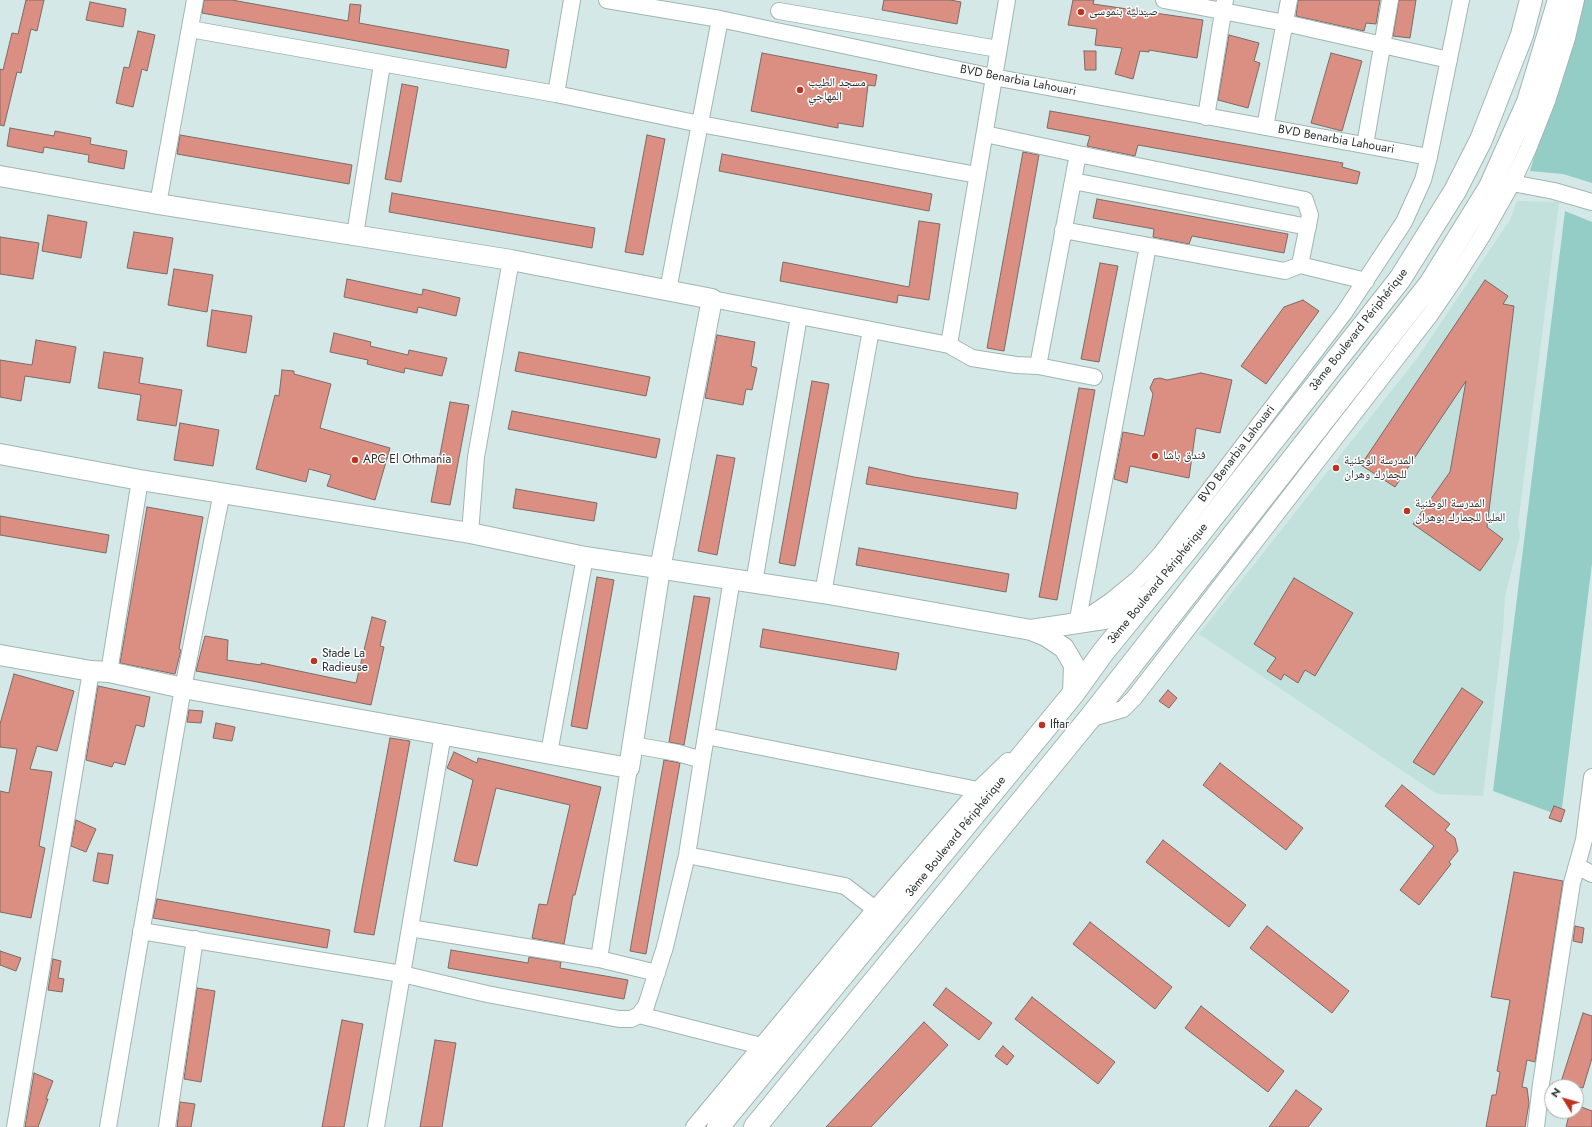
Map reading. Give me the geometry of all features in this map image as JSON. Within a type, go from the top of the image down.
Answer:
[{"type":"highway","name":"3ème Boulevard Périphérique","points":[[718,1127],[1073,694],[1104,651],[1400,278],[1427,238],[1455,191],[1481,140],[1522,35],[1531,0]]},
{"type":"highway","points":[[755,1127],[1089,719],[1430,284],[1490,187],[1528,102],[1559,0]]},
{"type":"street","points":[[158,204],[195,0]]},
{"type":"street","points":[[556,94],[572,0]]},
{"type":"street","name":"BVD Benarbia Lahouari","points":[[607,0],[720,19],[993,77],[1429,157]]},
{"type":"street","points":[[949,345],[1007,0]]},
{"type":"street","points":[[1164,0],[1224,6],[1285,23],[1449,60]]},
{"type":"street","points":[[1265,127],[1290,0]]},
{"type":"street","points":[[1365,145],[1390,0]]},
{"type":"street","name":"BVD Benarbia Lahouari","points":[[1076,624],[1111,601],[1138,579],[1160,555],[1240,451],[1366,281],[1404,222],[1423,180],[1429,157],[1461,0]]},
{"type":"street","points":[[1089,719],[1123,709],[1134,698],[1430,315],[1482,236],[1512,183],[1528,149],[1547,101],[1576,0]]},
{"type":"street","points":[[775,31],[779,6],[998,49]]},
{"type":"street","points":[[1206,117],[1224,6]]},
{"type":"street","points":[[668,290],[720,19]]},
{"type":"street","points":[[190,29],[556,94],[700,124],[977,175]]},
{"type":"street","points":[[355,235],[382,64]]},
{"type":"street","points":[[985,134],[1305,200],[1310,215],[1300,265]]},
{"type":"street","points":[[1038,366],[1078,154]]},
{"type":"street","points":[[0,176],[158,204],[511,260],[949,345],[972,358],[1016,365],[1038,366],[1094,377]]},
{"type":"street","points":[[1072,181],[1308,227]]},
{"type":"street","points":[[1512,183],[1554,191],[1592,202]]},
{"type":"street","points":[[1063,230],[1285,271],[1300,265],[1366,281]]},
{"type":"street","points":[[1076,624],[1116,425],[1148,246]]},
{"type":"street","points":[[470,533],[476,457],[511,260]]},
{"type":"street","points":[[599,959],[660,569],[712,299]]},
{"type":"street","points":[[754,583],[799,316]]},
{"type":"street","points":[[823,593],[871,330]]},
{"type":"street","points":[[0,454],[140,480],[470,533],[585,557],[823,593],[1031,630],[1046,636],[1064,648],[1074,665],[1073,694]]},
{"type":"street","points":[[15,1127],[100,672],[140,480]]},
{"type":"street","points":[[108,1127],[183,688],[222,492]]},
{"type":"street","points":[[549,753],[585,557]]},
{"type":"street","points":[[141,931],[402,974],[486,994],[619,1019],[631,1019],[639,1015],[646,1006],[657,973],[687,855],[732,579]]},
{"type":"street","points":[[1031,630],[1104,619],[1152,592]]},
{"type":"street","points":[[0,655],[629,768]]},
{"type":"street","points":[[376,1127],[443,734]]},
{"type":"street","points":[[706,736],[978,790]]},
{"type":"street","points":[[633,745],[678,753],[702,760]]},
{"type":"street","points":[[694,1127],[875,909],[978,790],[1003,764],[1031,745]]},
{"type":"street","points":[[1536,1127],[1557,976],[1572,884],[1577,866],[1588,841],[1592,777]]},
{"type":"street","points":[[687,855],[845,886],[875,909]]},
{"type":"street","points":[[1577,866],[1592,874]]},
{"type":"street","points":[[410,928],[599,959],[657,973]]},
{"type":"street","points":[[167,1127],[195,939]]},
{"type":"street","points":[[639,1015],[761,1046]]},
{"type":"shaded area","points":[[1580,0],[1592,0],[1592,183],[1563,174],[1530,171]]},
{"type":"shaded area","name":"المدرسة الوطنية العليا للجمارك بوهران","points":[[1517,201],[1559,202],[1518,524],[1520,536],[1505,597],[1503,631],[1483,796],[1437,794],[1199,634],[1418,357],[1510,220]]},
{"type":"shaded area","points":[[1565,211],[1592,222],[1592,563],[1561,816],[1493,791]]},
{"type":"building","points":[[26,0],[44,0],[37,31],[31,29],[21,73],[17,72],[4,126],[0,125],[0,69],[3,70],[12,33],[18,34]]},
{"type":"building","points":[[204,0],[232,0],[348,21],[350,4],[361,5],[359,23],[509,50],[506,68],[202,13]]},
{"type":"building","points":[[884,0],[950,0],[961,2],[957,24],[882,10]]},
{"type":"building","points":[[1073,0],[1094,0],[1093,4],[1203,20],[1197,58],[1149,50],[1149,52],[1140,51],[1133,79],[1115,74],[1122,48],[1095,45],[1097,29],[1068,25]]},
{"type":"building","points":[[1298,0],[1380,0],[1376,24],[1366,23],[1364,31],[1296,16]]},
{"type":"building","points":[[1399,0],[1416,0],[1410,38],[1393,36]]},
{"type":"building","points":[[90,2],[126,9],[123,27],[86,20]]},
{"type":"building","points":[[138,31],[155,35],[147,71],[142,69],[133,107],[116,103],[124,67],[129,68]]},
{"type":"building","points":[[1229,35],[1259,43],[1254,61],[1260,63],[1248,108],[1218,100]]},
{"type":"building","points":[[1084,51],[1096,51],[1096,70],[1085,70]]},
{"type":"building","name":"مسجد الطيب المهاجي","points":[[762,53],[877,75],[875,86],[868,85],[863,127],[838,123],[838,128],[751,111]]},
{"type":"building","points":[[1331,53],[1362,61],[1342,131],[1311,123]]},
{"type":"building","points":[[402,84],[418,87],[401,182],[385,179]]},
{"type":"building","points":[[1050,111],[1343,163],[1342,167],[1360,172],[1357,184],[1138,145],[1135,156],[1087,146],[1090,136],[1047,128]]},
{"type":"building","points":[[10,128],[54,136],[55,131],[91,138],[90,144],[127,151],[124,169],[88,162],[89,155],[44,147],[43,153],[7,146]]},
{"type":"building","points":[[180,135],[352,165],[349,184],[177,154]]},
{"type":"building","points":[[647,135],[665,139],[643,255],[625,252]]},
{"type":"building","points":[[1023,152],[1039,155],[1004,351],[987,348]]},
{"type":"building","points":[[722,154],[932,194],[929,211],[719,171]]},
{"type":"building","points":[[392,193],[595,228],[592,248],[389,212]]},
{"type":"building","points":[[1097,199],[1288,234],[1284,253],[1192,236],[1189,244],[1153,237],[1154,229],[1093,218]]},
{"type":"building","points":[[48,215],[87,222],[81,258],[42,251]]},
{"type":"building","points":[[919,221],[940,224],[929,300],[898,295],[897,303],[780,281],[783,262],[909,287]]},
{"type":"building","points":[[134,232],[173,238],[167,274],[127,268]]},
{"type":"building","points":[[0,237],[39,243],[33,279],[0,274]]},
{"type":"building","points":[[1100,263],[1118,266],[1099,362],[1081,359]]},
{"type":"building","points":[[174,269],[213,275],[207,312],[168,305]]},
{"type":"building","points":[[347,279],[422,295],[423,289],[460,298],[456,316],[418,307],[417,313],[344,297]]},
{"type":"building","points":[[1485,280],[1508,296],[1503,304],[1514,306],[1487,527],[1503,539],[1480,571],[1413,524],[1450,472],[1466,381],[1395,487],[1361,465]]},
{"type":"building","points":[[1303,300],[1319,311],[1266,384],[1241,366],[1284,307]]},
{"type":"building","points":[[212,310],[252,316],[246,353],[207,346]]},
{"type":"building","points":[[334,333],[371,342],[370,346],[408,355],[409,350],[447,358],[442,376],[405,368],[404,373],[367,364],[368,360],[330,352]]},
{"type":"building","points":[[717,335],[755,342],[751,366],[757,368],[752,390],[746,389],[743,405],[705,398]]},
{"type":"building","points":[[36,340],[76,347],[70,383],[25,376],[21,401],[0,397],[0,360],[32,365]]},
{"type":"building","points":[[104,352],[143,358],[139,383],[182,390],[176,426],[137,420],[141,395],[98,388]]},
{"type":"building","points":[[519,352],[650,377],[646,396],[515,371]]},
{"type":"building","points":[[282,370],[294,371],[294,374],[331,384],[320,428],[390,448],[375,500],[327,486],[331,475],[309,469],[306,482],[256,469],[275,395],[279,396]]},
{"type":"building","points":[[1201,373],[1232,380],[1220,433],[1196,428],[1189,478],[1130,466],[1127,483],[1114,479],[1123,432],[1144,436],[1153,394],[1150,388],[1154,379],[1160,378],[1167,380]]},
{"type":"building","points":[[812,381],[829,384],[795,566],[779,563]]},
{"type":"building","points":[[1079,388],[1095,390],[1057,600],[1039,597]]},
{"type":"building","points":[[450,402],[469,405],[450,505],[431,502]]},
{"type":"building","points":[[512,411],[660,439],[656,458],[508,429]]},
{"type":"building","points":[[180,423],[219,430],[213,466],[174,460]]},
{"type":"building","points":[[717,455],[735,458],[717,555],[698,551]]},
{"type":"building","points":[[869,467],[914,477],[1018,493],[1016,509],[866,484]]},
{"type":"building","points":[[516,489],[597,503],[594,521],[513,508]]},
{"type":"building","points":[[147,507],[203,517],[179,649],[181,650],[175,674],[120,663]]},
{"type":"building","points":[[0,516],[109,535],[106,553],[0,535]]},
{"type":"building","points":[[859,548],[1009,574],[1006,592],[856,565]]},
{"type":"building","points":[[597,577],[614,580],[587,729],[571,726]]},
{"type":"building","points":[[1294,578],[1353,613],[1315,676],[1305,670],[1298,683],[1284,674],[1281,680],[1267,671],[1276,658],[1254,644]]},
{"type":"building","points":[[694,596],[710,598],[684,745],[669,742]]},
{"type":"building","points":[[372,617],[386,621],[380,646],[384,647],[371,705],[196,671],[205,636],[228,640],[227,660],[261,665],[261,663],[356,683]]},
{"type":"building","points":[[763,629],[899,653],[896,670],[760,647]]},
{"type":"building","points":[[14,674],[74,691],[57,751],[37,746],[30,769],[52,772],[39,846],[45,848],[31,918],[0,912],[0,791],[9,793],[17,749],[0,747],[0,724]]},
{"type":"building","points":[[98,686],[150,697],[144,727],[136,725],[125,765],[114,762],[112,767],[86,760]]},
{"type":"building","points":[[1462,688],[1483,702],[1434,775],[1413,762]]},
{"type":"building","points":[[1168,690],[1177,698],[1169,708],[1159,701]]},
{"type":"building","points":[[189,710],[203,711],[201,723],[187,722]]},
{"type":"building","points":[[216,723],[235,727],[232,741],[213,738]]},
{"type":"building","points":[[390,738],[410,741],[374,935],[354,932]]},
{"type":"building","points":[[454,752],[477,763],[478,758],[601,787],[575,895],[573,895],[564,944],[532,938],[539,904],[547,905],[570,805],[496,788],[477,866],[454,861],[473,780],[447,768]]},
{"type":"building","points":[[664,760],[680,763],[646,954],[630,951]]},
{"type":"building","points":[[1220,763],[1303,828],[1286,850],[1203,785]]},
{"type":"building","points":[[1402,785],[1450,824],[1445,830],[1455,838],[1458,851],[1449,862],[1451,864],[1419,905],[1400,890],[1434,846],[1385,806]]},
{"type":"building","points":[[1554,806],[1565,810],[1561,822],[1549,818]]},
{"type":"building","points":[[76,820],[96,829],[86,852],[71,846]]},
{"type":"building","points":[[1163,840],[1246,905],[1229,927],[1146,862]]},
{"type":"building","points":[[98,853],[113,855],[108,884],[93,881]]},
{"type":"building","points":[[1514,872],[1563,881],[1535,1062],[1527,1060],[1522,1087],[1527,1088],[1529,1103],[1525,1127],[1486,1127],[1492,1095],[1496,1095],[1500,1072],[1497,1071],[1510,1000],[1491,997]]},
{"type":"building","points":[[157,899],[330,930],[327,948],[153,918]]},
{"type":"building","points":[[1090,922],[1172,987],[1155,1009],[1073,944]]},
{"type":"building","points":[[1267,926],[1349,991],[1332,1013],[1250,948]]},
{"type":"building","points":[[1575,926],[1584,928],[1582,943],[1573,941]]},
{"type":"building","points":[[451,950],[528,963],[529,957],[561,962],[560,968],[628,980],[624,999],[448,968]]},
{"type":"building","points":[[0,951],[21,958],[16,971],[0,965]]},
{"type":"building","points":[[53,959],[61,961],[58,978],[64,979],[62,992],[48,990]]},
{"type":"building","points":[[197,988],[215,991],[201,1082],[184,1079]]},
{"type":"building","points":[[946,988],[992,1023],[979,1040],[933,1005]]},
{"type":"building","points":[[1032,997],[1115,1062],[1098,1084],[1015,1019]]},
{"type":"building","points":[[1201,1006],[1284,1071],[1268,1092],[1185,1028]]},
{"type":"building","points":[[1583,1013],[1592,1016],[1592,1058],[1584,1085],[1584,1079],[1562,1079]]},
{"type":"building","points":[[342,1020],[363,1024],[344,1127],[322,1127]]},
{"type":"building","points":[[924,1022],[948,1045],[871,1127],[826,1127]]},
{"type":"building","points":[[435,1040],[456,1043],[442,1127],[420,1127]]},
{"type":"building","points":[[1003,1046],[1014,1056],[1007,1065],[995,1056]]},
{"type":"building","points":[[34,1073],[53,1081],[38,1127],[25,1127]]},
{"type":"building","points":[[1296,1090],[1322,1109],[1308,1127],[1269,1127]]},
{"type":"building","points":[[180,1102],[195,1104],[191,1127],[177,1127]]},
{"type":"building","points":[[1584,1108],[1592,1111],[1592,1127],[1566,1127],[1568,1119],[1584,1119]]},
{"type":"place","name":"صيدلية بنموسى","points":[[1081,12]]},
{"type":"place","name":"مسجد الطيب المهاجي","points":[[800,90]]},
{"type":"place","name":"فندق باشا","points":[[1155,456]]},
{"type":"place","name":"APC El Othmania","points":[[355,460]]},
{"type":"place","name":"المدرسة الوطنية للجمارك وهران","points":[[1336,468]]},
{"type":"place","name":"المدرسة الوطنية العليا للجمارك بوهران","points":[[1407,511]]},
{"type":"place","name":"Stade La Radieuse","points":[[314,661]]},
{"type":"place","name":"Iftar","points":[[1042,725]]}]
